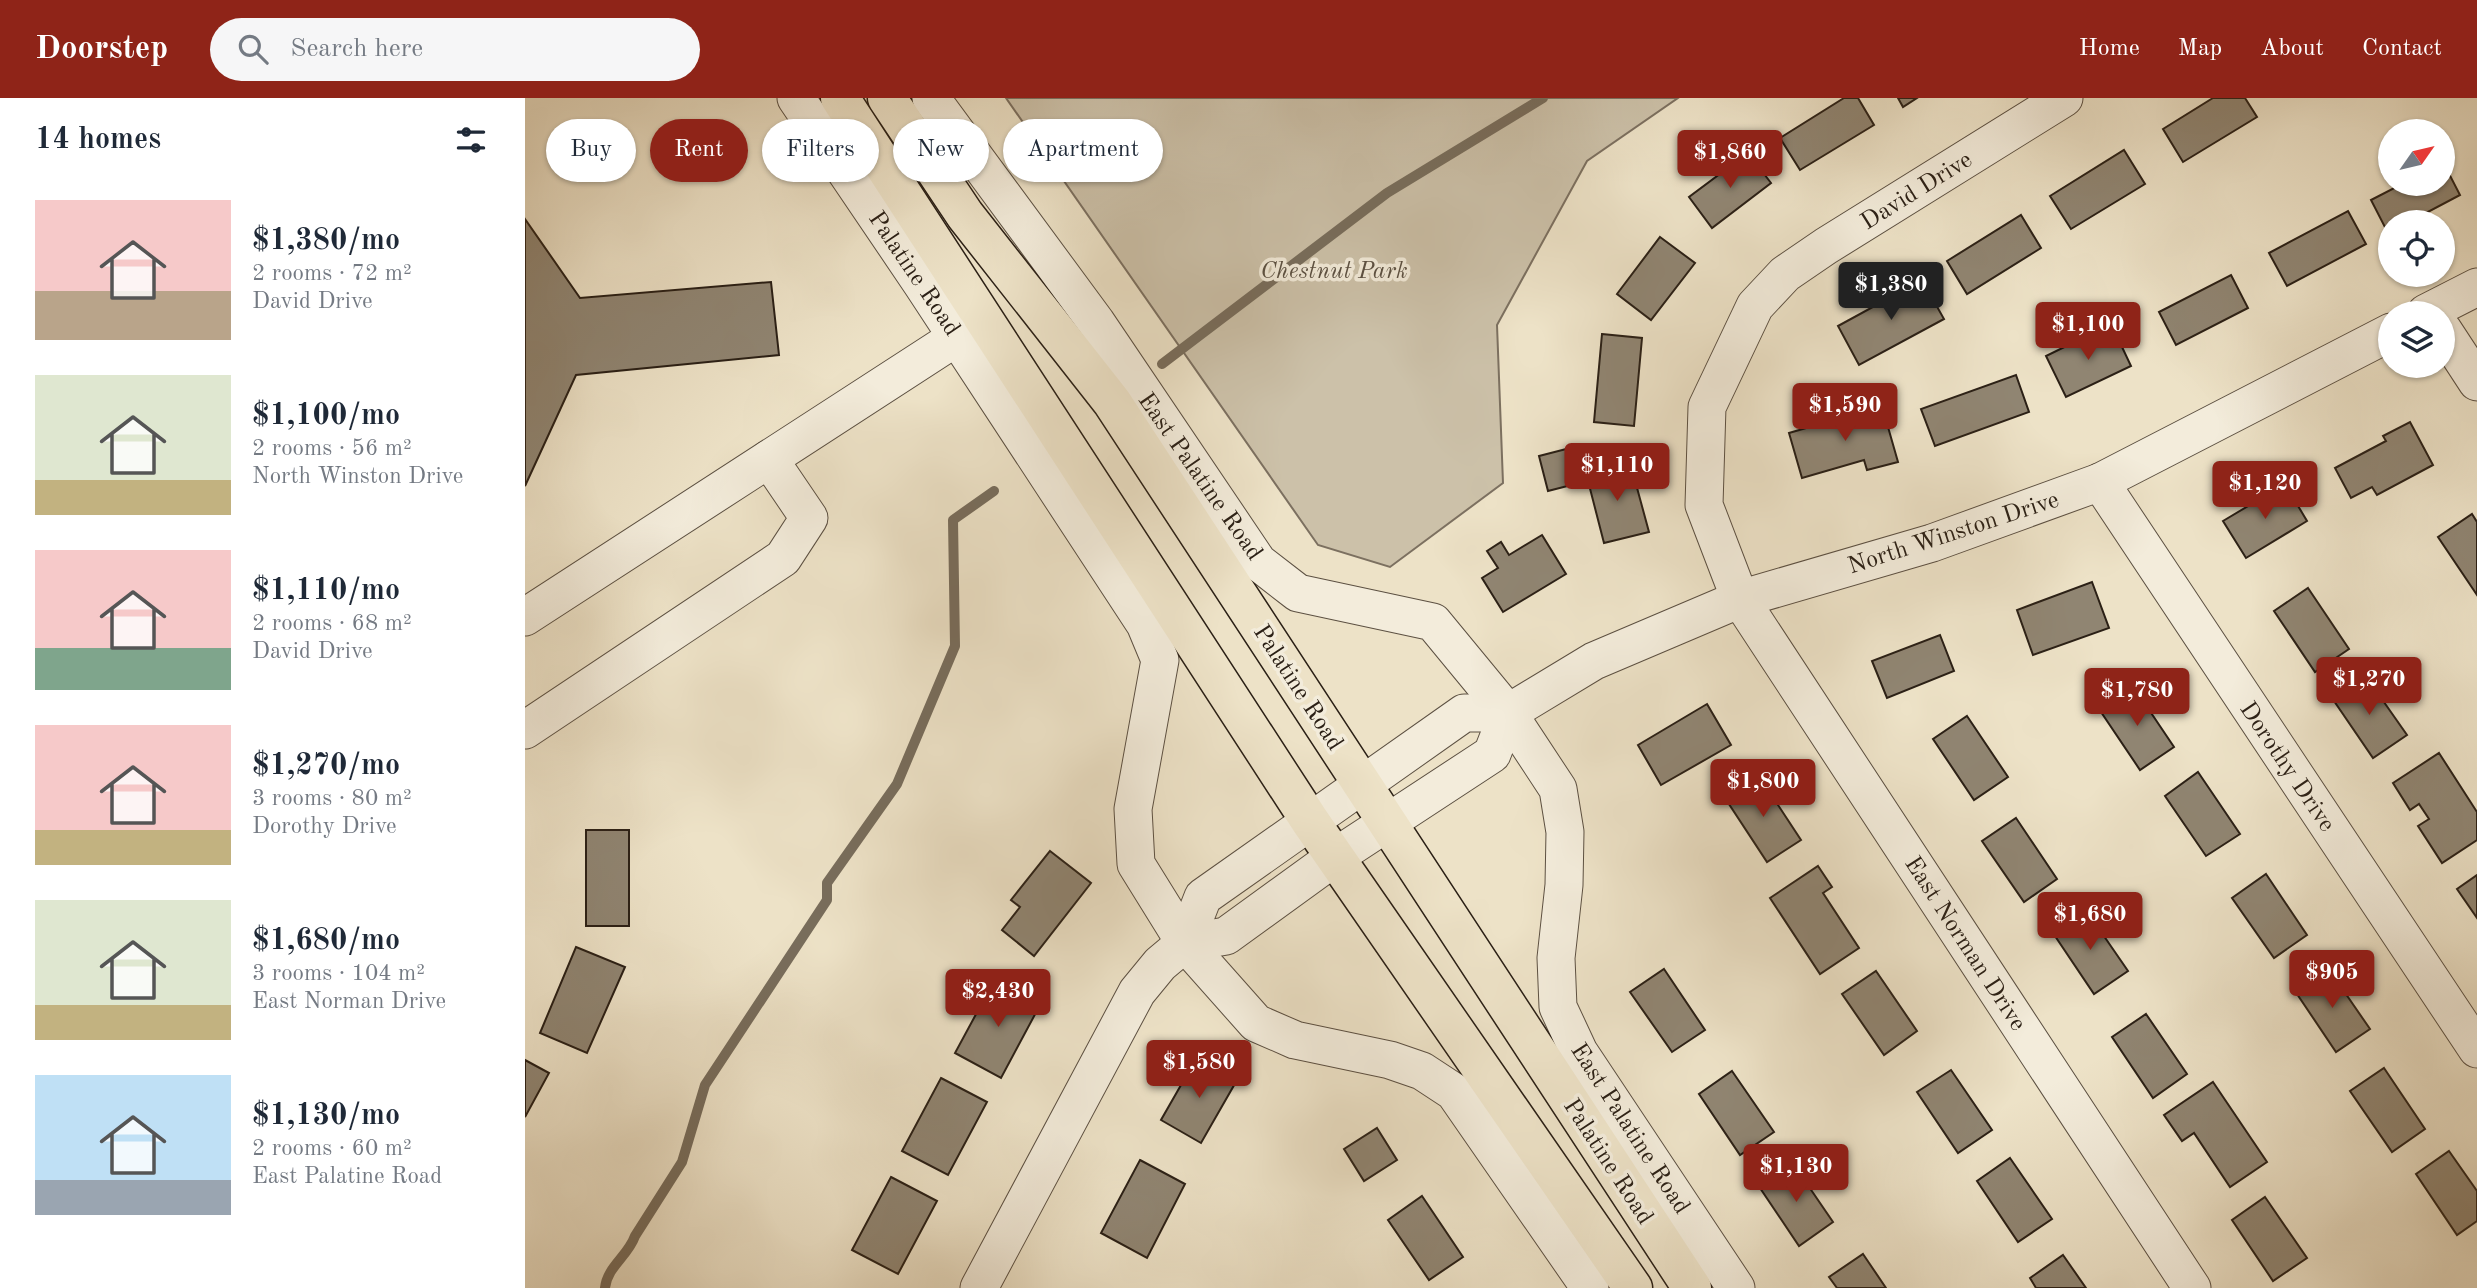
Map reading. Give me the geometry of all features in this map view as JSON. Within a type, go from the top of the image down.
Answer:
[{"type":"main road","name":"Palatine Road","points":[[840,98],[1310,821],[1633,1288]]},
{"type":"main road","name":"Palatine Road","points":[[887,98],[965,215],[1112,402],[1692,1288]]},
{"type":"street","name":"Palatine Road","points":[[796,98],[1145,624],[1160,660],[1133,809],[1136,864],[1185,943]]},
{"type":"street","name":"East Palatine Road","points":[[931,98],[954,133],[1096,322],[1258,562],[1298,593],[1433,622],[1507,713],[1558,789],[1565,832],[1564,885],[1556,958],[1558,1007],[1579,1052],[1737,1288]]},
{"type":"street","name":"David Drive","points":[[1740,599],[1704,505],[1707,407],[1755,306],[1785,274],[1826,246],[2064,98]]},
{"type":"street","points":[[2455,302],[2477,287]]},
{"type":"street","points":[[525,617],[957,337]]},
{"type":"street","name":"North Winston Drive","points":[[1507,713],[1594,661],[1740,599],[1932,544],[2100,482],[2378,339]]},
{"type":"street","points":[[2455,350],[2477,382]]},
{"type":"street","points":[[525,730],[783,558],[809,518],[769,459]]},
{"type":"street","name":"Dorothy Drive","points":[[2100,482],[2477,1049]]},
{"type":"street","name":"East Norman Drive","points":[[1740,599],[2192,1288]]},
{"type":"street","points":[[979,1288],[1137,992],[1160,964],[1185,943],[1203,897],[1362,782],[1464,713],[1507,713],[1492,754],[1335,857],[1226,936],[1185,943]]},
{"type":"street","points":[[1185,943],[1256,1023],[1295,1040],[1390,1060],[1422,1071],[1454,1092],[1590,1288]]},
{"type":"green space","name":"Chestnut Park","points":[[1006,98],[1678,98],[1587,161],[1497,325],[1503,483],[1390,567],[1318,545],[1065,182],[1163,182],[1163,119],[1021,119]]},
{"type":"building","points":[[1844,98],[1858,98],[1874,125],[1800,170],[1780,138]]},
{"type":"building","points":[[1898,98],[1917,98],[1903,107]]},
{"type":"building","points":[[2213,98],[2245,98],[2257,117],[2183,162],[2163,129]]},
{"type":"building","points":[[2124,150],[2145,184],[2071,229],[2050,196]]},
{"type":"building","points":[[1748,153],[1771,183],[1712,228],[1689,197]]},
{"type":"building","points":[[2455,185],[2460,195],[2432,210],[2378,210],[2378,214],[2371,200],[2379,196],[2455,196]]},
{"type":"building","points":[[2348,211],[2366,244],[2287,286],[2269,253]]},
{"type":"building","points":[[2021,215],[2041,248],[1967,294],[1947,261]]},
{"type":"building","points":[[525,219],[580,298],[771,282],[779,355],[576,375],[525,486]]},
{"type":"building","points":[[1660,237],[1695,263],[1651,320],[1617,294]]},
{"type":"building","points":[[2231,275],[2248,308],[2176,345],[2159,312]]},
{"type":"building","points":[[1922,280],[1944,319],[1859,365],[1838,326]]},
{"type":"building","points":[[2114,330],[2131,366],[2066,397],[2046,356],[2097,331],[2100,337]]},
{"type":"building","points":[[1602,334],[1642,338],[1634,426],[1594,422]]},
{"type":"building","points":[[2016,375],[2029,412],[1935,446],[1921,409]]},
{"type":"building","points":[[1882,406],[1898,462],[1867,470],[1864,460],[1802,478],[1789,433]]},
{"type":"building","points":[[2410,422],[2433,465],[2377,495],[2372,487],[2351,498],[2335,468],[2386,441],[2383,436]]},
{"type":"building","points":[[1574,447],[1583,482],[1548,491],[1539,456]]},
{"type":"building","points":[[1630,462],[1649,532],[1604,543],[1586,473]]},
{"type":"building","points":[[2285,484],[2307,521],[2246,558],[2223,521]]},
{"type":"building","points":[[2472,514],[2477,522],[2477,595],[2438,537]]},
{"type":"building","points":[[1542,535],[1566,574],[1503,612],[1482,578],[1498,568],[1487,551],[1501,542],[1509,555]]},
{"type":"building","points":[[2092,582],[2109,628],[2033,655],[2017,610]]},
{"type":"building","points":[[2308,588],[2349,649],[2315,672],[2274,611]]},
{"type":"building","points":[[1940,635],[1954,671],[1887,698],[1872,661]]},
{"type":"building","points":[[2365,675],[2407,735],[2373,758],[2332,698]]},
{"type":"building","points":[[2133,686],[2174,747],[2140,770],[2099,709]]},
{"type":"building","points":[[1707,704],[1731,745],[1661,785],[1638,745]]},
{"type":"building","points":[[1967,716],[2008,777],[1974,800],[1933,739]]},
{"type":"building","points":[[2439,753],[2477,812],[2477,840],[2442,863],[2418,826],[2429,819],[2419,804],[2410,810],[2393,783]]},
{"type":"building","points":[[2198,772],[2240,834],[2206,856],[2165,796]]},
{"type":"building","points":[[1759,776],[1801,840],[1767,862],[1725,798]]},
{"type":"building","points":[[2016,818],[2057,879],[2024,902],[1982,841]]},
{"type":"building","points":[[586,830],[629,830],[629,926],[586,926]]},
{"type":"building","points":[[1050,851],[1091,883],[1034,956],[1002,930],[1020,907],[1011,900]]},
{"type":"building","points":[[1818,866],[1832,887],[1823,893],[1859,948],[1820,974],[1770,898]]},
{"type":"building","points":[[2266,874],[2307,935],[2274,958],[2232,898]]},
{"type":"building","points":[[2477,875],[2477,918],[2457,889]]},
{"type":"building","points":[[2086,910],[2128,971],[2094,994],[2053,933]]},
{"type":"building","points":[[576,947],[625,967],[587,1053],[540,1033]]},
{"type":"building","points":[[2328,968],[2370,1029],[2336,1052],[2295,991]]},
{"type":"building","points":[[1664,969],[1705,1030],[1672,1052],[1630,992]]},
{"type":"building","points":[[1876,971],[1917,1031],[1884,1055],[1842,994]]},
{"type":"building","points":[[994,981],[1040,1005],[1001,1078],[955,1053]]},
{"type":"building","points":[[2146,1014],[2187,1074],[2153,1098],[2112,1037]]},
{"type":"building","points":[[1197,1057],[1237,1080],[1201,1143],[1161,1120]]},
{"type":"building","points":[[525,1060],[549,1073],[525,1117]]},
{"type":"building","points":[[2384,1068],[2425,1129],[2392,1152],[2350,1091]]},
{"type":"building","points":[[1951,1070],[1992,1130],[1958,1153],[1917,1092]]},
{"type":"building","points":[[1732,1071],[1774,1132],[1740,1155],[1699,1094]]},
{"type":"building","points":[[941,1078],[987,1102],[948,1175],[902,1151]]},
{"type":"building","points":[[2213,1082],[2267,1162],[2230,1187],[2194,1133],[2182,1141],[2164,1115]]},
{"type":"building","points":[[1377,1128],[1397,1160],[1364,1181],[1344,1149]]},
{"type":"building","points":[[2449,1151],[2477,1191],[2477,1221],[2457,1235],[2416,1174]]},
{"type":"building","points":[[2010,1158],[2052,1219],[2018,1242],[1977,1181]]},
{"type":"building","points":[[1140,1160],[1185,1184],[1147,1258],[1101,1233]]},
{"type":"building","points":[[1792,1162],[1833,1222],[1799,1246],[1758,1185]]},
{"type":"building","points":[[891,1177],[937,1201],[898,1274],[852,1250]]},
{"type":"building","points":[[1422,1196],[1463,1257],[1429,1280],[1388,1220]]},
{"type":"building","points":[[2265,1197],[2307,1258],[2273,1281],[2232,1220]]},
{"type":"building","points":[[1863,1254],[1886,1288],[1837,1288],[1829,1277]]},
{"type":"building","points":[[2063,1255],[2086,1288],[2036,1288],[2030,1278]]},
{"type":"waterway","points":[[1162,364],[1387,193],[1543,98]]},
{"type":"waterway","points":[[605,1288],[610,1274],[628,1250],[682,1162],[705,1085],[827,900],[827,883],[897,784],[955,646],[953,520],[994,491]]}]
